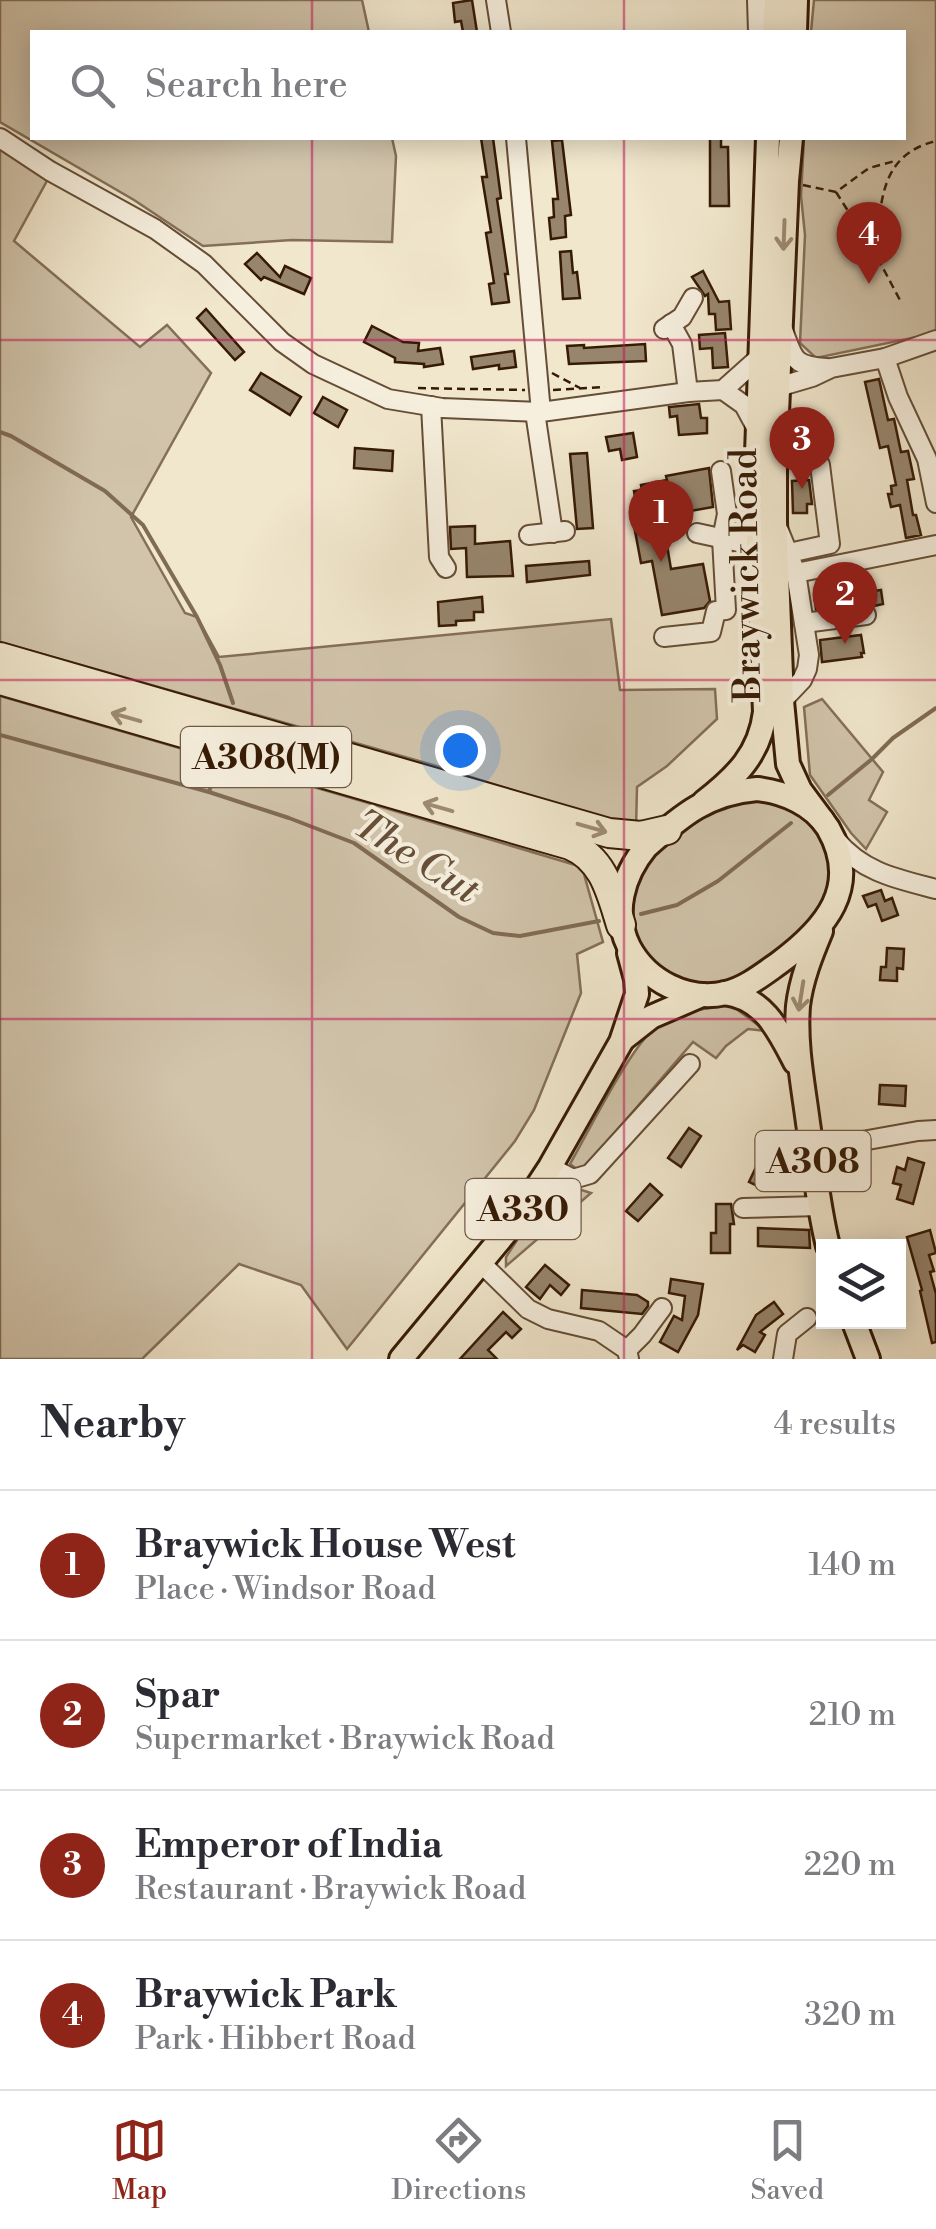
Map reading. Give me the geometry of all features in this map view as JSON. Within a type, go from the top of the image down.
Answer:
[{"type":"highway","name":"A308(M)","points":[[0,657],[608,833],[641,836],[667,830]]},
{"type":"highway","name":"A308(M)","points":[[0,680],[570,845],[599,867],[622,928]]},
{"type":"main road","points":[[774,30],[776,0]]},
{"type":"main road","points":[[795,30],[796,0]]},
{"type":"main road","points":[[704,802],[744,790],[769,790],[792,797],[825,825],[836,848],[841,872],[837,896],[826,921],[808,940],[748,984],[714,994],[674,988],[654,976],[631,951],[622,928],[624,890],[632,867],[646,847],[667,830],[730,782],[748,762],[764,723],[758,552],[765,140]]},
{"type":"main road","name":"Braywick Road","points":[[790,140],[775,522],[782,701],[788,764],[800,790],[825,825]]},
{"type":"main road","name":"A308","points":[[826,921],[800,994],[798,1030],[800,1074],[827,1239]]},
{"type":"main road","name":"A330","points":[[402,1359],[512,1226],[621,1042],[637,987],[622,928]]},
{"type":"main road","name":"A330","points":[[621,1042],[651,1017],[714,994]]},
{"type":"main road","name":"A308","points":[[714,994],[751,1002],[766,1013],[800,1074]]},
{"type":"main road","points":[[857,1329],[868,1359]]},
{"type":"street","points":[[496,0],[502,30]]},
{"type":"street","points":[[757,0],[758,30]]},
{"type":"street","points":[[0,138],[50,171],[155,229],[204,264],[282,342],[313,364],[388,399],[431,406],[538,412],[723,390],[762,356]]},
{"type":"street","points":[[516,140],[538,412],[559,532],[530,534]]},
{"type":"street","points":[[688,392],[682,344],[667,327],[682,317],[694,298]]},
{"type":"street","points":[[781,324],[794,358],[806,367],[831,368],[885,358],[936,340]]},
{"type":"street","points":[[885,358],[898,397],[927,458],[936,503]]},
{"type":"street","points":[[778,387],[831,368]]},
{"type":"street","points":[[723,390],[744,405],[759,432]]},
{"type":"street","points":[[431,406],[439,557],[446,568]]},
{"type":"street","points":[[789,553],[830,544],[820,465]]},
{"type":"street","points":[[664,636],[711,632],[716,611],[726,610],[722,539],[727,514],[721,471]]},
{"type":"street","points":[[775,522],[796,572],[808,655],[802,680],[782,701]]},
{"type":"street","points":[[697,532],[758,552]]},
{"type":"street","points":[[796,572],[936,545]]},
{"type":"street","points":[[804,622],[866,615]]},
{"type":"street","points":[[825,825],[847,853],[866,868],[936,889]]},
{"type":"street","points":[[837,896],[849,878],[866,868]]},
{"type":"street","points":[[550,1167],[574,1179],[590,1174],[690,1064]]},
{"type":"street","points":[[812,1150],[936,1130]]},
{"type":"street","points":[[743,1208],[820,1206]]},
{"type":"street","points":[[482,1264],[528,1309],[548,1319],[599,1331],[628,1354],[662,1308]]},
{"type":"street","points":[[782,1359],[787,1334],[806,1318]]},
{"type":"path","points":[[836,192],[869,168],[897,161],[922,144],[936,141]]},
{"type":"path","points":[[876,254],[882,190],[897,161]]},
{"type":"path","points":[[786,181],[836,192],[901,302]]},
{"type":"path","points":[[415,388],[582,388],[537,366]]},
{"type":"shaded area","points":[[0,0],[362,0],[369,30],[30,30],[30,139],[0,122]]},
{"type":"shaded area","points":[[814,0],[936,0],[936,333],[816,358],[800,343],[804,140],[906,140],[906,30],[811,30]]},
{"type":"shaded area","points":[[31,140],[392,140],[396,156],[392,242],[292,240],[203,246]]},
{"type":"shaded area","points":[[0,148],[48,179],[14,241],[140,347],[167,325],[211,373],[131,517],[185,613],[197,617],[219,657],[611,619],[620,690],[715,689],[717,719],[667,766],[637,787],[636,829],[433,765],[0,642]]},
{"type":"shaded area","points":[[0,696],[582,867],[603,942],[577,954],[581,993],[534,1110],[515,1141],[347,1349],[301,1285],[239,1264],[142,1359],[0,1359]]},
{"type":"shaded area","points":[[822,699],[883,772],[869,800],[887,812],[866,849],[810,775],[804,707]]},
{"type":"shaded area","points":[[747,795],[795,809],[817,830],[831,867],[830,886],[814,921],[751,971],[714,985],[686,983],[653,963],[635,937],[628,905],[647,858],[705,813]]},
{"type":"shaded area","points":[[731,1005],[766,1031],[748,1029],[716,1058],[693,1042],[581,1172],[570,1164],[626,1065],[651,1031],[678,1015]]},
{"type":"shaded area","points":[[566,1185],[591,1193],[506,1266],[506,1257],[552,1187]]},
{"type":"building","points":[[472,0],[477,30],[463,30],[461,21],[455,22],[453,3]]},
{"type":"building","points":[[481,140],[493,140],[509,302],[492,304],[489,284],[494,283],[486,233],[491,232],[482,177],[487,177]]},
{"type":"building","points":[[562,140],[571,215],[565,216],[566,237],[551,239],[549,218],[554,217],[553,199],[558,199],[552,141]]},
{"type":"building","points":[[710,140],[721,140],[721,147],[728,147],[729,206],[710,206]]},
{"type":"building","points":[[571,251],[580,298],[563,299],[560,252]]},
{"type":"building","points":[[257,253],[280,277],[285,266],[311,278],[304,294],[264,277],[261,280],[245,264]]},
{"type":"building","points":[[703,271],[719,302],[729,301],[731,329],[716,330],[715,314],[709,314],[708,294],[705,296],[692,277]]},
{"type":"building","points":[[206,309],[244,352],[235,360],[197,318]]},
{"type":"building","points":[[372,326],[403,342],[419,343],[418,351],[440,348],[443,364],[424,367],[395,362],[395,358],[364,342]]},
{"type":"building","points":[[725,333],[728,367],[713,368],[712,348],[700,349],[699,335]]},
{"type":"building","points":[[645,344],[646,361],[569,364],[567,346]]},
{"type":"building","points":[[514,351],[516,367],[473,369],[471,357]]},
{"type":"building","points":[[261,373],[301,397],[290,415],[250,390]]},
{"type":"building","points":[[879,379],[888,420],[894,419],[901,452],[908,451],[914,479],[907,480],[921,535],[906,538],[900,505],[891,507],[888,494],[892,494],[891,486],[896,485],[888,446],[880,448],[865,382]]},
{"type":"building","points":[[323,397],[347,410],[338,427],[314,413]]},
{"type":"building","points":[[699,404],[701,418],[707,418],[707,433],[679,435],[677,416],[670,417],[669,407]]},
{"type":"building","points":[[633,433],[637,457],[622,460],[620,449],[609,451],[606,437]]},
{"type":"building","points":[[355,448],[393,451],[392,471],[354,468]]},
{"type":"building","points":[[587,453],[593,528],[577,529],[570,454]]},
{"type":"building","points":[[709,468],[713,507],[662,516],[671,569],[703,564],[710,601],[704,608],[662,615],[652,561],[641,563],[633,520],[639,518],[634,491],[642,490],[641,485],[667,480],[666,476]]},
{"type":"building","points":[[809,480],[812,504],[807,504],[807,513],[793,513],[792,481]]},
{"type":"building","points":[[475,526],[475,544],[510,541],[513,576],[467,577],[466,548],[451,549],[450,527]]},
{"type":"building","points":[[589,561],[590,575],[527,582],[526,566]]},
{"type":"building","points":[[881,590],[883,604],[816,609],[815,600]]},
{"type":"building","points":[[482,597],[483,612],[474,612],[474,620],[439,626],[438,602]]},
{"type":"building","points":[[861,635],[862,657],[822,662],[820,640]]},
{"type":"building","points":[[881,890],[885,901],[892,898],[898,915],[882,921],[876,904],[868,907],[863,896]]},
{"type":"building","points":[[887,948],[904,949],[903,969],[897,968],[897,981],[880,980],[881,967],[886,967]]},
{"type":"building","points":[[880,1085],[906,1086],[905,1106],[879,1104]]},
{"type":"building","points":[[689,1128],[701,1136],[681,1167],[668,1158]]},
{"type":"building","points":[[766,1146],[781,1153],[764,1189],[749,1182]]},
{"type":"building","points":[[908,1158],[924,1163],[913,1204],[897,1199],[901,1185],[893,1183],[897,1167],[905,1170]]},
{"type":"building","points":[[650,1184],[662,1195],[638,1221],[626,1211]]},
{"type":"building","points":[[716,1204],[731,1204],[734,1224],[730,1224],[730,1253],[711,1253]]},
{"type":"building","points":[[758,1228],[809,1230],[810,1248],[758,1246]]},
{"type":"building","points":[[930,1230],[936,1253],[929,1255],[936,1294],[936,1342],[932,1343],[907,1237]]},
{"type":"building","points":[[545,1265],[569,1285],[561,1295],[550,1285],[540,1299],[526,1287]]},
{"type":"building","points":[[671,1279],[703,1284],[698,1315],[678,1352],[660,1342],[674,1316],[682,1320],[685,1296],[669,1293]]},
{"type":"building","points":[[582,1290],[637,1295],[648,1306],[642,1314],[581,1308]]},
{"type":"building","points":[[774,1302],[783,1314],[760,1332],[765,1335],[755,1352],[743,1345],[737,1350],[756,1315]]},
{"type":"building","points":[[503,1312],[521,1329],[512,1338],[506,1332],[488,1350],[497,1359],[460,1359]]},
{"type":"waterway","points":[[0,432],[105,491],[143,525],[197,617],[233,703]]},
{"type":"waterway","name":"The Cut","points":[[828,795],[893,738],[936,708]]},
{"type":"waterway","name":"The Cut","points":[[0,735],[209,792],[354,843],[459,917],[493,933],[520,936],[599,921]]},
{"type":"waterway","name":"The Cut","points":[[209,792],[214,776]]},
{"type":"waterway","name":"The Cut","points":[[641,914],[677,905],[718,881],[791,823]]},
{"type":"place","name":"Braywick Park","points":[[869,284]]},
{"type":"place","name":"Emperor of India","points":[[802,489]]},
{"type":"place","name":"Braywick House West","points":[[661,562]]},
{"type":"place","name":"Spar","points":[[845,644]]}]
